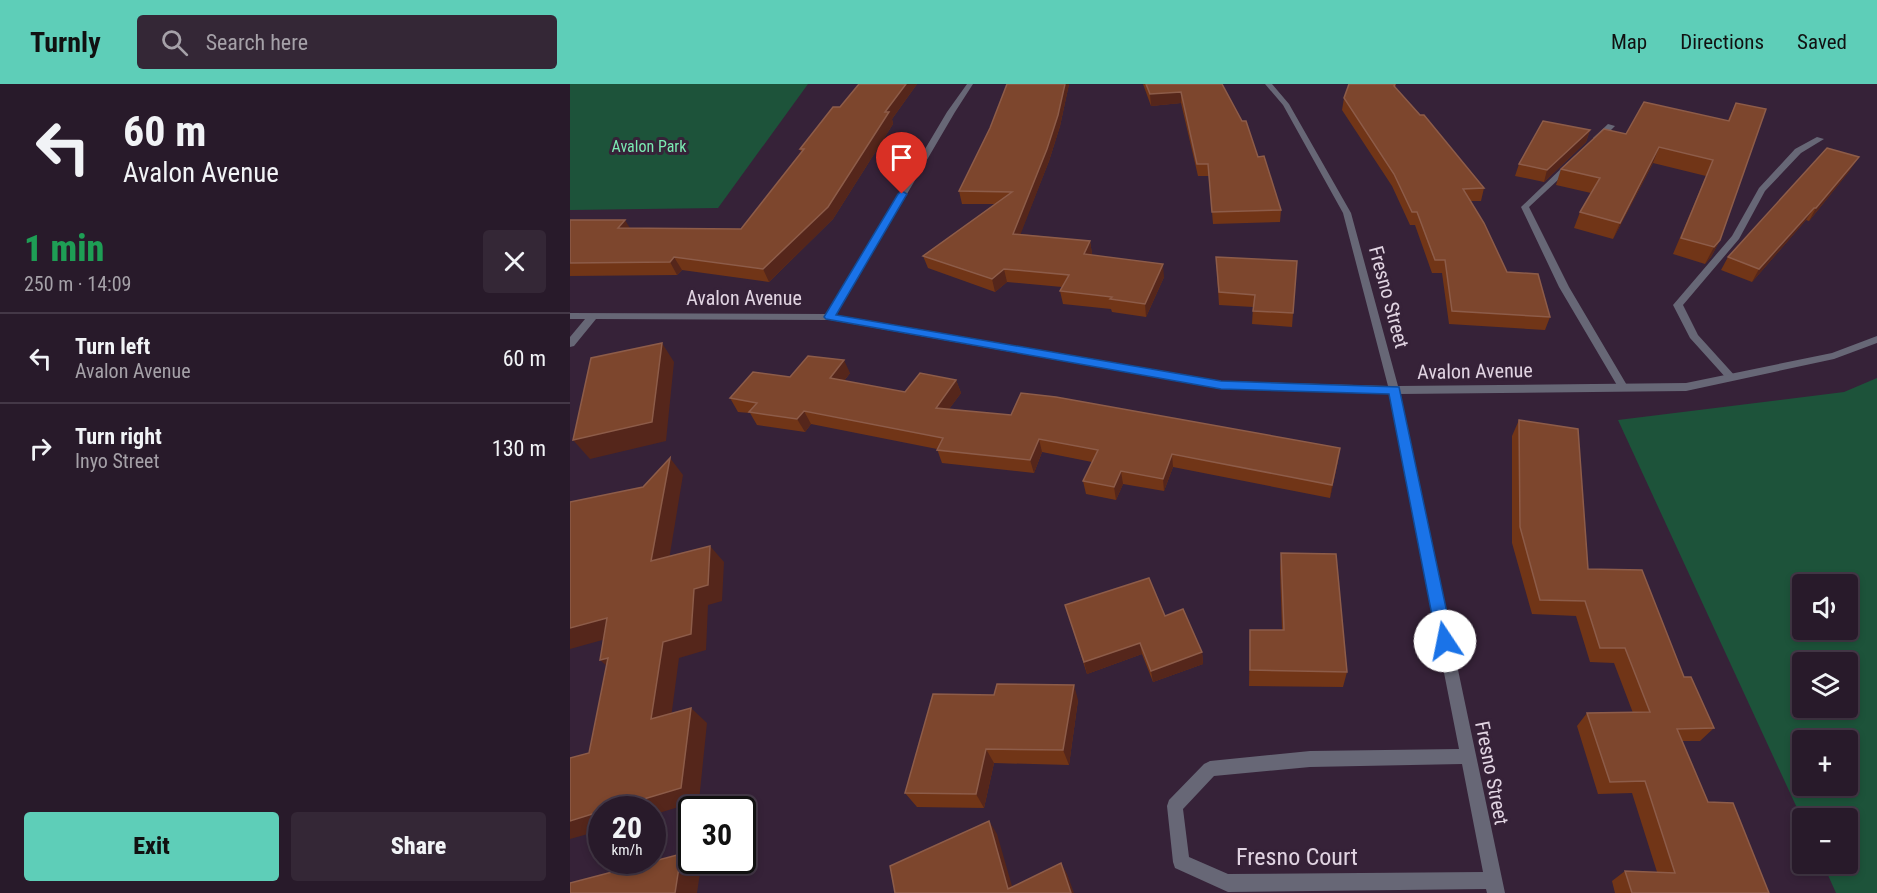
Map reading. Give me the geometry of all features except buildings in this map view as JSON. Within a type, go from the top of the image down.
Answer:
[{"type":"street","points":[[830,317],[951,112],[970,84]]},
{"type":"street","name":"Fresno Street","points":[[1268,84],[1286,104],[1347,213],[1394,390],[1495,886]]},
{"type":"street","points":[[1585,150],[1611,126]]},
{"type":"street","points":[[1731,377],[1694,336],[1678,305],[1737,237],[1762,190],[1798,151],[1820,139]]},
{"type":"street","points":[[1577,158],[1525,207],[1564,287],[1623,387]]},
{"type":"street","name":"Avalon Avenue","points":[[570,316],[830,317],[1221,385],[1394,390],[1686,387],[1834,356],[1877,339]]},
{"type":"street","points":[[570,344],[593,316]]},
{"type":"street","name":"Fresno Court","points":[[1469,756],[1310,759],[1210,769],[1175,806],[1182,862],[1227,883],[1495,886]]},
{"type":"green space","name":"Avalon Park","points":[[570,84],[808,84],[718,208],[570,210]]},
{"type":"green space","points":[[1877,378],[1877,893],[1836,893],[1827,874],[1858,874],[1858,808],[1797,808],[1618,420],[1844,392]]},
{"type":"route","points":[[902,194],[830,317],[1221,385],[1394,390],[1445,641]]}]
